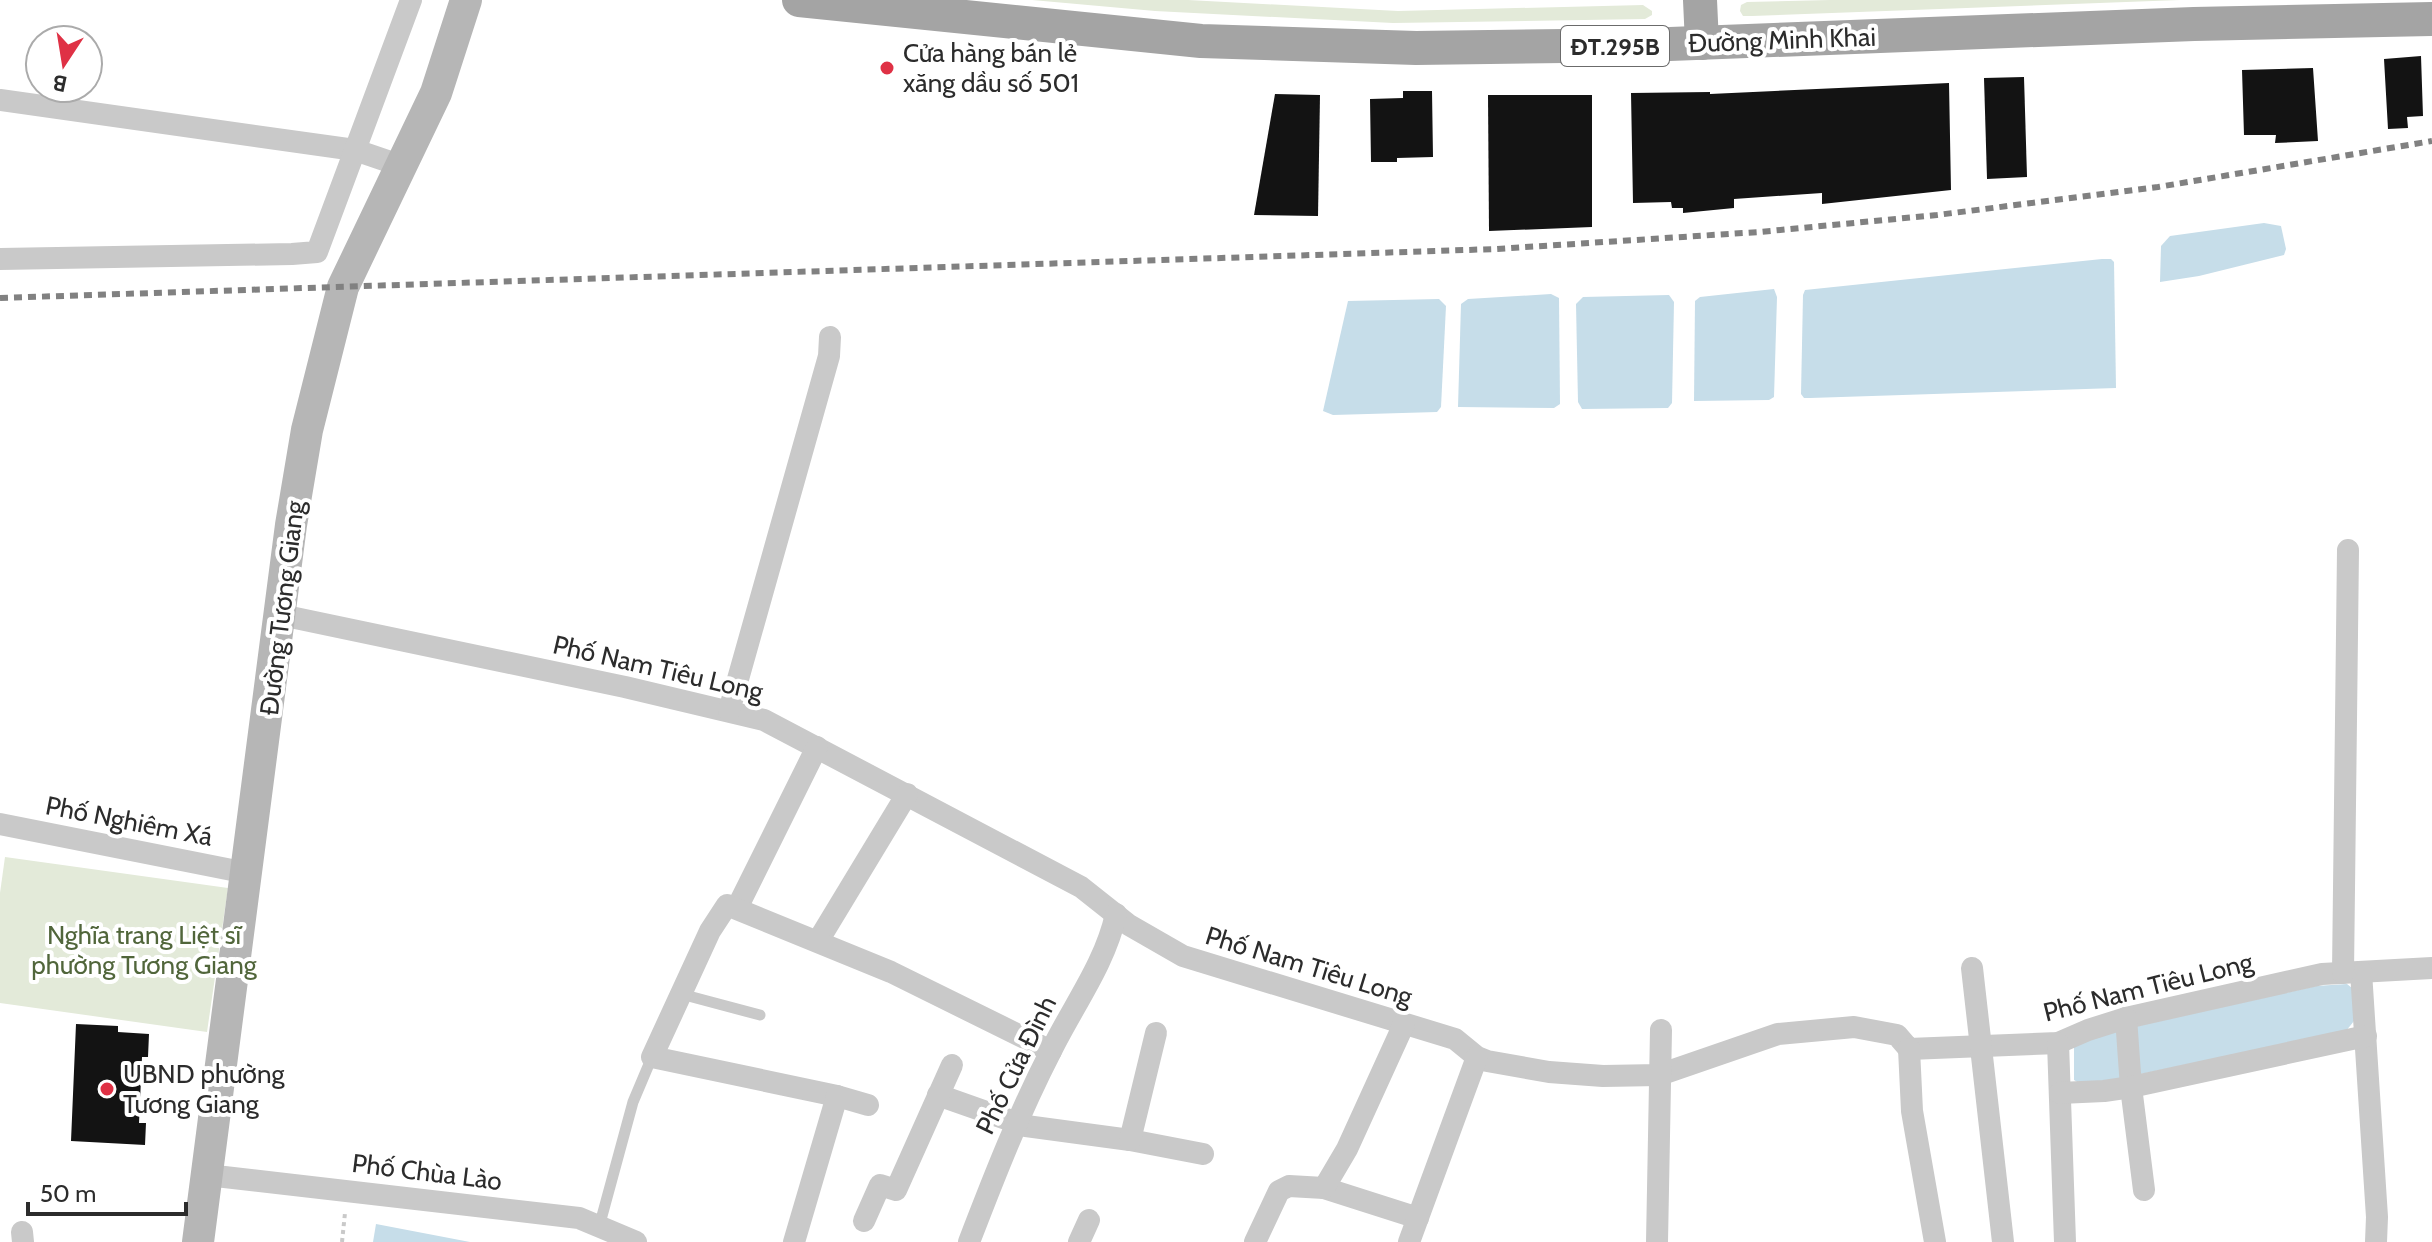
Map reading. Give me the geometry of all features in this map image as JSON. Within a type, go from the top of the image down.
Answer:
[{"type":"main road","name":"Đường Tương Giang","points":[[198,1242],[291,525],[307,430],[343,287],[436,93],[466,0]]},
{"type":"main road","name":"Đường Minh Khai","points":[[799,0],[1186,39],[1416,48],[1702,43],[2194,24],[2432,19]]},
{"type":"main road","points":[[1700,0],[1702,43]]},
{"type":"street","points":[[0,259],[317,252],[411,0]]},
{"type":"street","points":[[0,100],[355,150],[399,165]]},
{"type":"street","points":[[729,711],[829,356],[830,337]]},
{"type":"street","points":[[2348,550],[2352,972],[2366,1036],[2376,1242]]},
{"type":"street","name":"Phố Nam Tiêu Long","points":[[281,615],[609,683],[764,720],[1081,887],[1116,914],[1183,956],[1455,1039],[1477,1057],[1549,1072],[1603,1076],[1659,1075],[1778,1034],[1854,1027],[1897,1035],[1909,1049],[2058,1043],[2088,1030],[2322,974],[2432,968]]},
{"type":"street","points":[[737,908],[817,747]]},
{"type":"street","points":[[818,941],[907,794]]},
{"type":"street","name":"Phố Nghiêm Xá","points":[[0,824],[247,873]]},
{"type":"street","points":[[868,1105],[652,1057],[710,931],[727,905],[891,972],[1051,1051]]},
{"type":"street","name":"Phố Cửa Đình","points":[[969,1242],[1015,1123],[1110,942],[1116,914]]},
{"type":"street","points":[[1972,968],[2003,1242]]},
{"type":"street","points":[[2126,1022],[2144,1190]]},
{"type":"street","points":[[1324,1188],[1347,1149],[1404,1024]]},
{"type":"street","points":[[1657,1242],[1661,1030]]},
{"type":"street","points":[[1130,1140],[1156,1033]]},
{"type":"street","points":[[2060,1093],[2131,1087],[2366,1036]]},
{"type":"street","points":[[2058,1043],[2065,1242]]},
{"type":"street","points":[[1909,1049],[1912,1111],[1935,1242]]},
{"type":"street","points":[[1409,1242],[1477,1057]]},
{"type":"street","points":[[864,1221],[880,1185],[896,1190],[952,1065]]},
{"type":"street","points":[[938,1095],[1015,1123],[1203,1154]]},
{"type":"street","points":[[794,1242],[837,1096]]},
{"type":"street","name":"Phố Chùa Lào","points":[[207,1175],[579,1218],[636,1242]]},
{"type":"street","points":[[1255,1242],[1279,1191],[1289,1186],[1324,1188],[1418,1218]]},
{"type":"street","points":[[1079,1242],[1089,1220]]},
{"type":"lane","points":[[681,994],[760,1015]]},
{"type":"lane","points":[[599,1227],[633,1102],[652,1057]]},
{"type":"path","points":[[342,1242],[347,1191]]},
{"type":"green space","points":[[1032,0],[1188,0],[1398,11],[1643,5],[1652,11],[1652,15],[1645,19],[1393,23],[1155,11]]},
{"type":"green space","points":[[2180,0],[1752,16],[1743,16],[1740,11],[1741,5],[1747,2]]},
{"type":"green space","name":"Nghĩa trang Liệt sĩ phường Tương Giang","points":[[5,857],[228,888],[207,1032],[0,1003],[0,893]]},
{"type":"water","points":[[2264,223],[2281,226],[2286,249],[2284,255],[2199,276],[2160,282],[2161,246],[2170,236]]},
{"type":"water","points":[[2102,259],[2114,262],[2116,388],[1810,398],[1804,398],[1801,394],[1805,290]]},
{"type":"water","points":[[1774,289],[1777,297],[1774,397],[1769,400],[1694,401],[1695,301],[1700,297]]},
{"type":"water","points":[[1551,294],[1559,298],[1560,404],[1554,408],[1458,407],[1461,304],[1468,299]]},
{"type":"water","points":[[1669,295],[1674,302],[1672,403],[1668,408],[1582,409],[1578,402],[1576,304],[1583,297]]},
{"type":"water","points":[[1439,299],[1446,306],[1441,407],[1437,412],[1333,415],[1323,411],[1348,301]]},
{"type":"water","points":[[2347,984],[2352,988],[2354,1021],[2346,1031],[2084,1086],[2074,1080],[2074,1046],[2079,1039],[2316,986]]},
{"type":"water","points":[[376,1224],[470,1242],[373,1242]]},
{"type":"building","points":[[2421,56],[2423,116],[2407,117],[2408,128],[2388,129],[2384,59]]},
{"type":"building","points":[[2313,68],[2318,141],[2275,143],[2276,135],[2244,135],[2242,70]]},
{"type":"building","points":[[2024,77],[2027,177],[1987,179],[1984,78]]},
{"type":"building","points":[[1949,83],[1951,190],[1822,204],[1822,193],[1734,199],[1734,208],[1683,213],[1683,208],[1672,208],[1671,202],[1633,203],[1631,93],[1710,94]]},
{"type":"building","points":[[1403,91],[1432,91],[1433,157],[1371,162],[1370,99],[1403,98]]},
{"type":"building","points":[[1275,94],[1320,95],[1318,216],[1254,215]]},
{"type":"building","points":[[1488,95],[1592,95],[1592,227],[1489,231]]},
{"type":"building","name":"UBND phường Tương Giang","points":[[76,1024],[118,1026],[118,1032],[149,1034],[148,1057],[142,1057],[139,1123],[146,1123],[145,1145],[71,1141]]},
{"type":"railway","points":[[0,298],[1496,249],[1759,232],[1937,215],[2158,187],[2432,141]]},
{"type":"place","name":"Cửa hàng bán lẻ xăng dầu số 501","points":[[887,68]]},
{"type":"place","name":"UBND phường Tương Giang","points":[[107,1089]]}]
